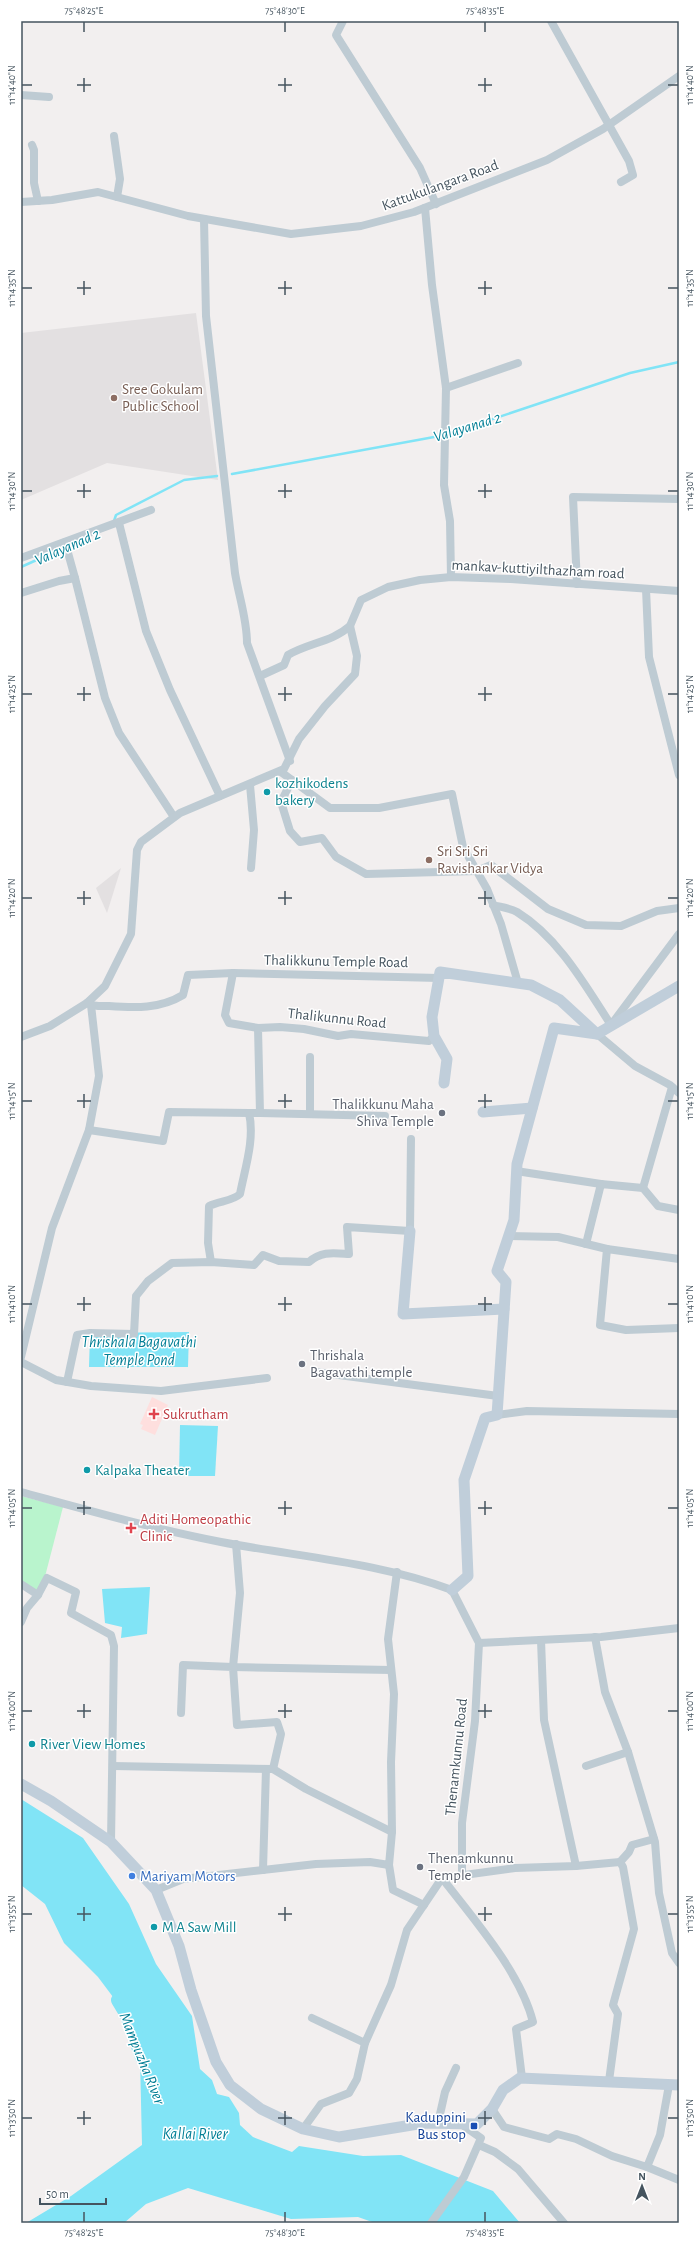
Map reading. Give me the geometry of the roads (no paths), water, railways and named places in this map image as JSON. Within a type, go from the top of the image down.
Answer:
[{"type":"street","points":[[343,21],[336,35],[420,168],[436,204]]},
{"type":"street","points":[[551,21],[610,124],[629,161],[633,175],[621,182]]},
{"type":"street","name":"Kattukulangara Road","points":[[21,202],[98,192],[204,219],[291,234],[361,226],[425,208],[547,160],[610,124],[679,76]]},
{"type":"street","points":[[21,95],[48,97]]},
{"type":"street","points":[[114,136],[120,179],[117,198]]},
{"type":"street","points":[[32,145],[34,150],[34,183],[38,201]]},
{"type":"street","points":[[425,208],[432,285],[446,388],[444,485],[450,521],[450,577]]},
{"type":"street","points":[[204,219],[206,316],[235,573],[241,608],[247,622],[247,643],[290,761]]},
{"type":"street","points":[[446,388],[518,363]]},
{"type":"street","points":[[577,584],[573,497],[679,499]]},
{"type":"street","points":[[21,558],[119,523],[150,510]]},
{"type":"street","points":[[119,523],[146,631],[170,690],[220,796]]},
{"type":"street","points":[[65,542],[105,698],[119,733],[174,817]]},
{"type":"street","name":"mankav-kuttiyilthazham road","points":[[350,626],[361,600],[388,587],[420,580],[450,577],[679,591]]},
{"type":"street","points":[[21,594],[59,581],[75,578]]},
{"type":"street","points":[[646,589],[649,657],[679,775]]},
{"type":"street","points":[[21,1037],[50,1026],[89,1004],[105,986],[131,934],[136,850],[141,842],[174,817],[220,796],[281,772],[290,761],[299,739],[325,706],[355,674],[357,656],[350,626],[340,635],[297,650],[288,655],[284,665],[260,676]]},
{"type":"street","points":[[281,772],[330,808],[379,808],[452,794],[463,847],[477,871],[493,905],[518,983]]},
{"type":"street","points":[[292,780],[281,802],[290,831],[300,842],[322,838],[336,857],[366,874],[477,871],[491,865],[548,909],[586,925],[621,926],[657,911],[679,908]]},
{"type":"street","points":[[250,785],[254,830],[251,868]]},
{"type":"street","points":[[493,905],[516,911],[544,933],[565,958],[611,1025]]},
{"type":"street","points":[[611,1025],[679,934]]},
{"type":"street","points":[[89,1004],[139,1008],[160,1005],[172,1002],[183,995],[188,975],[233,972]]},
{"type":"street","name":"Thalikkunu Temple Road","points":[[233,972],[439,978]]},
{"type":"street","name":"Thalikunnu Road","points":[[233,972],[225,1015],[229,1023],[258,1028],[288,1027],[338,1036],[351,1034],[429,1041],[434,1036]]},
{"type":"street","points":[[444,1083],[447,1059],[434,1036],[432,1017],[440,972],[531,984],[560,1000],[635,1066],[672,1087],[679,1093]]},
{"type":"street","points":[[497,1415],[506,1282],[497,1270],[514,1220],[516,1171],[554,1028],[597,1034],[679,986]]},
{"type":"street","points":[[21,1357],[52,1228],[89,1130],[99,1076],[89,1004]]},
{"type":"street","points":[[258,1028],[260,1113]]},
{"type":"street","points":[[310,1057],[310,1114]]},
{"type":"street","points":[[643,1188],[672,1087]]},
{"type":"street","points":[[483,1112],[532,1108]]},
{"type":"street","points":[[89,1130],[163,1141],[169,1112],[385,1116]]},
{"type":"street","points":[[211,1262],[208,1243],[209,1206],[221,1201],[236,1198],[240,1194],[248,1155],[251,1123],[249,1113]]},
{"type":"street","points":[[411,1139],[410,1231],[403,1314],[504,1309]]},
{"type":"street","points":[[516,1171],[601,1184],[643,1188],[658,1206],[679,1210]]},
{"type":"street","points":[[586,1244],[601,1184]]},
{"type":"street","points":[[67,1382],[77,1335],[90,1333],[134,1334],[136,1296],[148,1281],[172,1263],[211,1262],[254,1264],[263,1255],[279,1261],[309,1262],[317,1255],[329,1253],[349,1254],[348,1228],[410,1231]]},
{"type":"street","points":[[509,1236],[558,1237],[607,1249],[679,1259]]},
{"type":"street","points":[[607,1249],[600,1325],[626,1330],[679,1328]]},
{"type":"street","points":[[21,1362],[56,1380],[91,1386],[161,1391],[267,1378]]},
{"type":"street","points":[[316,1372],[498,1396]]},
{"type":"street","points":[[452,1590],[468,1576],[464,1480],[485,1418],[527,1411],[679,1414]]},
{"type":"street","points":[[21,1492],[96,1512],[236,1544],[342,1561],[417,1577],[452,1590],[479,1643],[595,1637],[679,1628]]},
{"type":"street","points":[[236,1544],[240,1593],[233,1667],[237,1725],[276,1722],[281,1734],[270,1769],[263,1870]]},
{"type":"street","points":[[397,1572],[388,1639],[394,1694],[391,1762],[392,1832],[389,1864],[393,1890],[424,1905]]},
{"type":"street","points":[[21,1622],[27,1608],[38,1595],[47,1578],[76,1592],[71,1613],[110,1635],[114,1646],[111,1842]]},
{"type":"street","points":[[21,1584],[38,1595]]},
{"type":"street","points":[[595,1637],[605,1692],[628,1752],[654,1839],[659,1894],[672,1954],[679,1964]]},
{"type":"street","points":[[541,1640],[544,1720],[576,1866]]},
{"type":"street","name":"Thenamkunnu Road","points":[[462,1875],[462,1823],[475,1721],[479,1643]]},
{"type":"street","points":[[181,1713],[183,1665],[391,1670]]},
{"type":"street","points":[[586,1766],[628,1752]]},
{"type":"street","points":[[112,1766],[270,1769],[306,1789],[392,1832]]},
{"type":"street","points":[[21,1784],[50,1800],[111,1842],[156,1890],[179,1946],[191,1990],[216,2062],[230,2085],[261,2109],[303,2129],[339,2137],[424,2123],[477,2124],[492,2109],[503,2090],[522,2078],[674,2085],[660,2135],[647,2167]]},
{"type":"street","points":[[303,2129],[322,2104],[349,2093],[357,2079],[365,2043],[391,1985],[407,1930],[442,1878],[515,1868],[576,1866],[620,1862],[629,1852],[632,1845],[654,1839]]},
{"type":"street","points":[[156,1890],[183,1879],[316,1864],[370,1862],[389,1864]]},
{"type":"street","points":[[609,2081],[618,2014],[613,2005],[634,1929],[623,1867],[620,1862]]},
{"type":"street","points":[[442,1878],[507,1967],[528,2002],[533,2022],[516,2030],[522,2078]]},
{"type":"street","points":[[312,2018],[365,2043]]},
{"type":"street","points":[[438,2123],[445,2092],[456,2068]]},
{"type":"street","points":[[492,2109],[504,2127],[550,2139],[557,2134],[576,2139],[612,2156],[647,2167],[679,2180]]},
{"type":"street","points":[[431,2223],[464,2177],[481,2138],[461,2124]]},
{"type":"street","points":[[478,2145],[495,2152],[518,2169],[564,2223]]},
{"type":"water","name":"Thrishala Bagavathi Temple Pond","points":[[189,1332],[188,1367],[89,1367],[90,1333]]},
{"type":"water","points":[[180,1425],[218,1426],[215,1476],[179,1476]]},
{"type":"water","points":[[150,1587],[147,1634],[121,1638],[122,1627],[105,1623],[102,1589]]},
{"type":"water","name":"Kallai River","points":[[21,1799],[83,1838],[129,1904],[156,1964],[192,2016],[200,2069],[212,2080],[217,2094],[229,2097],[239,2113],[240,2125],[253,2137],[292,2152],[299,2146],[363,2156],[401,2155],[493,2191],[520,2223],[375,2223],[358,2217],[291,2219],[188,2188],[146,2204],[124,2223],[26,2223],[71,2196],[142,2145],[140,2058],[135,2040],[137,2029],[98,1977],[64,1943],[45,1904],[21,1885]]},
{"type":"waterway","name":"Valayanad 2","points":[[232,474],[445,435],[630,373],[679,362]]},
{"type":"waterway","name":"Valayanad 2","points":[[114,521],[116,515],[184,480],[217,476]]},
{"type":"waterway","name":"Valayanad 2","points":[[21,567],[90,536]]},
{"type":"waterway","name":"Mampuzha River","points":[[119,2000],[128,2015],[143,2057]]},
{"type":"place","name":"Sree Gokulam Public School","points":[[114,398]]},
{"type":"place","name":"kozhikodens bakery","points":[[267,792]]},
{"type":"place","name":"Sri Sri Sri Ravishankar Vidya","points":[[429,860]]},
{"type":"place","name":"Thalikkunu Maha Shiva Temple","points":[[442,1113]]},
{"type":"place","name":"Thrishala Bagavathi temple","points":[[302,1364]]},
{"type":"place","name":"Sukrutham","points":[[154,1414]]},
{"type":"place","name":"Kalpaka Theater","points":[[87,1470]]},
{"type":"place","name":"Aditi Homeopathic Clinic","points":[[131,1528]]},
{"type":"place","name":"River View Homes","points":[[32,1744]]},
{"type":"place","name":"Thenamkunnu Temple","points":[[420,1867]]},
{"type":"place","name":"Mariyam Motors","points":[[132,1876]]},
{"type":"place","name":"M A Saw Mill","points":[[154,1927]]},
{"type":"place","name":"Kaduppini Bus stop","points":[[474,2126]]}]
